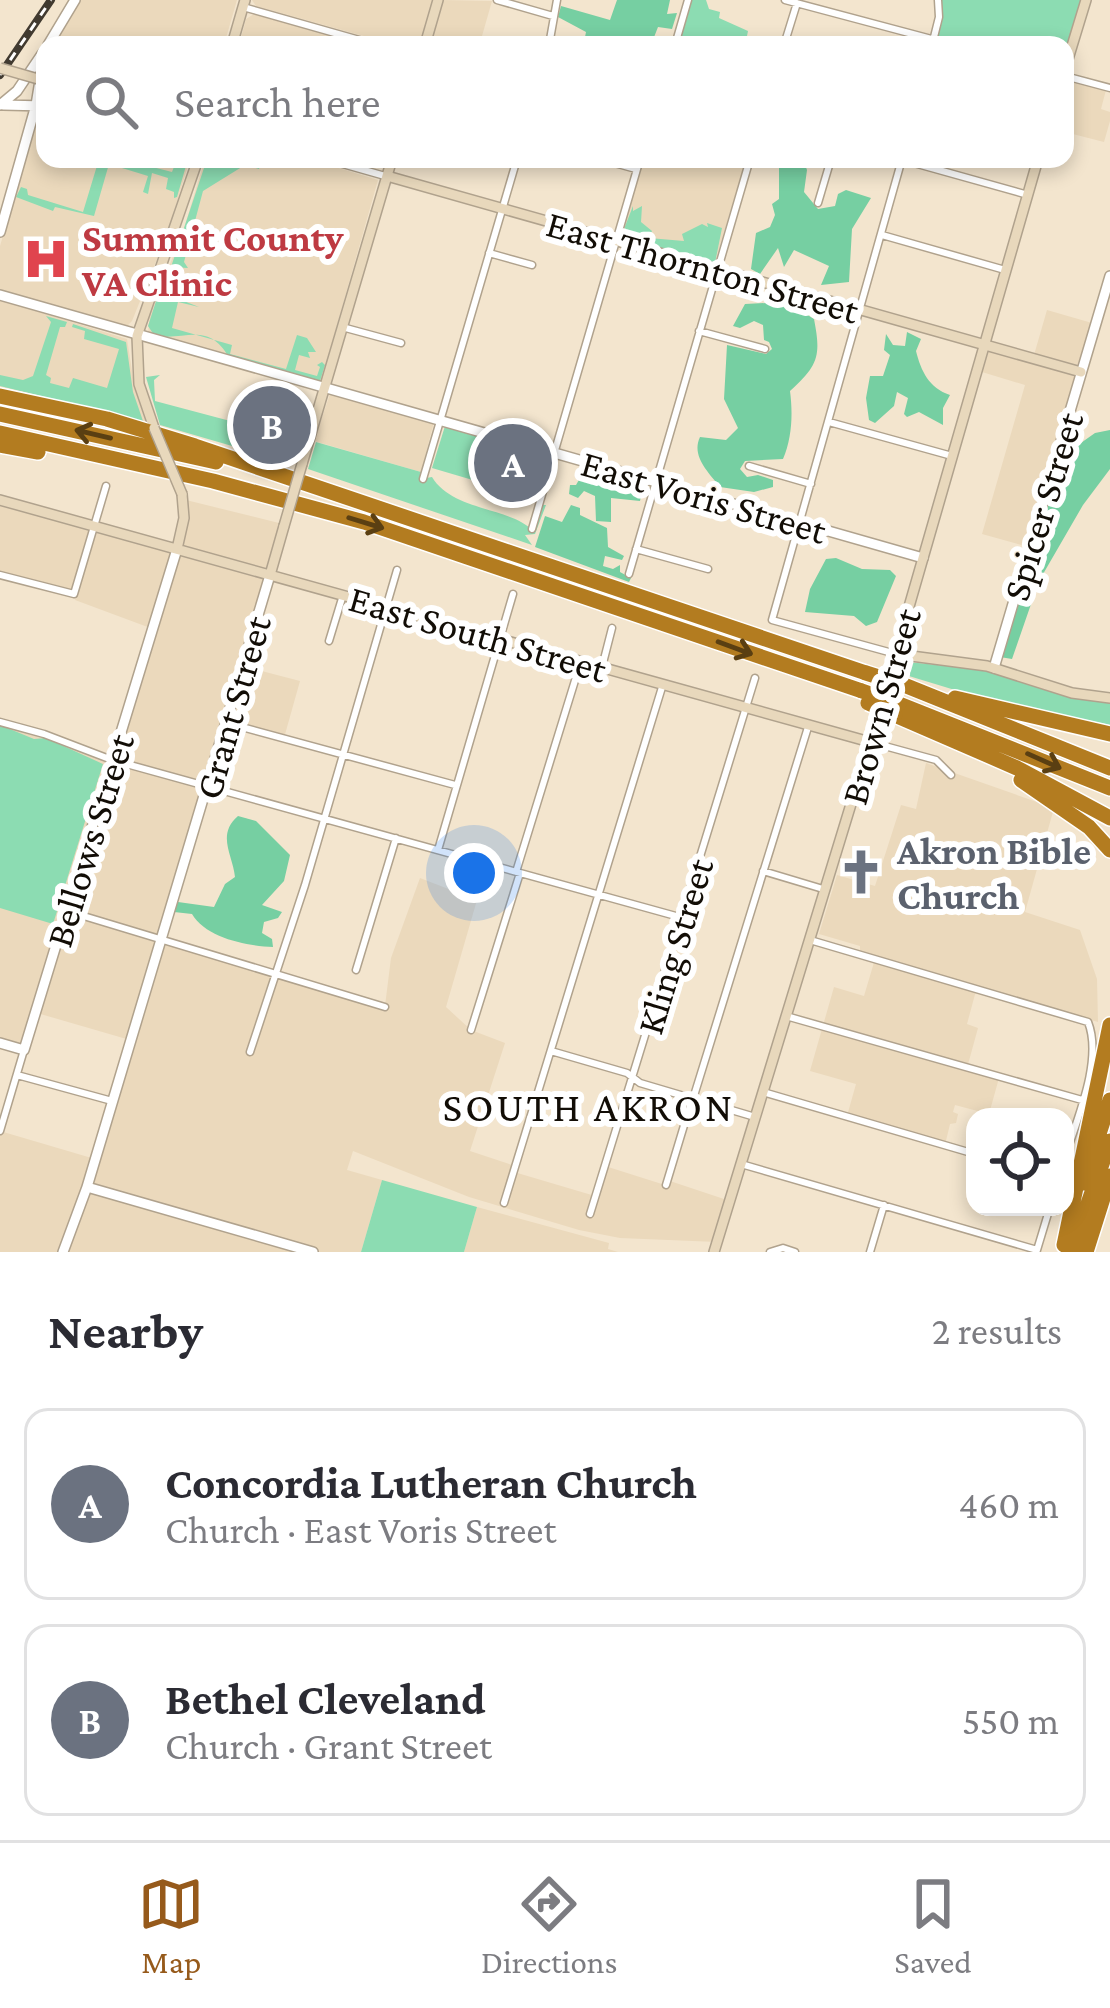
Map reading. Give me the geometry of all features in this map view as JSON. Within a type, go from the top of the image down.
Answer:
[{"type":"highway","points":[[0,394],[133,426],[904,685],[1110,768]]},
{"type":"highway","points":[[0,414],[289,478]]},
{"type":"highway","points":[[8,435],[213,481],[410,536],[782,664],[1110,788]]},
{"type":"highway","points":[[0,445],[213,481]]},
{"type":"highway","points":[[904,685],[1107,732]]},
{"type":"highway","points":[[897,709],[1110,818]]},
{"type":"highway","points":[[958,741],[1069,811],[1110,850]]},
{"type":"highway","points":[[1074,1249],[1110,1024]]},
{"type":"highway","points":[[1074,1249],[1110,1100]]},
{"type":"highway","points":[[1074,1249],[1110,1141]]},
{"type":"highway","points":[[1074,1249],[1110,1176]]},
{"type":"highway","points":[[1074,1249],[1110,1195]]},
{"type":"main road","points":[[428,36],[438,0]]},
{"type":"main road","points":[[1074,41],[1086,0]]},
{"type":"main road","points":[[235,36],[244,3]]},
{"type":"main road","points":[[0,68],[36,78]]},
{"type":"main road","points":[[177,549],[184,518],[182,494],[148,416],[139,384],[137,336],[195,168]]},
{"type":"main road","name":"Grant Street","points":[[270,575],[389,168]]},
{"type":"main road","name":"Brown Street","points":[[714,1252],[870,742],[1036,168]]},
{"type":"main road","name":"East Thornton Street","points":[[387,176],[1081,372]]},
{"type":"main road","name":"East South Street","points":[[0,500],[870,742]]},
{"type":"main road","points":[[896,654],[994,668],[1072,693],[1110,698]]},
{"type":"street","points":[[54,36],[75,0]]},
{"type":"street","points":[[496,0],[553,16]]},
{"type":"street","points":[[550,36],[557,0]]},
{"type":"street","points":[[678,36],[688,0]]},
{"type":"street","points":[[785,0],[913,36]]},
{"type":"street","points":[[934,36],[938,0]]},
{"type":"street","points":[[787,36],[798,1]]},
{"type":"street","points":[[244,3],[348,36]]},
{"type":"street","points":[[3,102],[36,62]]},
{"type":"street","points":[[1074,75],[1110,88]]},
{"type":"street","points":[[3,102],[36,107]]},
{"type":"street","points":[[0,232],[36,117]]},
{"type":"street","name":"East Thornton Street","points":[[358,168],[387,176]]},
{"type":"street","points":[[423,479],[514,168]]},
{"type":"street","points":[[532,529],[636,170],[629,168]]},
{"type":"street","points":[[628,574],[747,168]]},
{"type":"street","points":[[818,203],[828,168]]},
{"type":"street","points":[[896,654],[772,620],[899,168]]},
{"type":"street","points":[[933,168],[1028,195]]},
{"type":"street","points":[[882,235],[1007,270]]},
{"type":"street","points":[[490,253],[532,265]]},
{"type":"street","name":"Spicer Street","points":[[994,668],[1110,276]]},
{"type":"street","name":"East Voris Street","points":[[0,296],[922,558]]},
{"type":"street","points":[[342,327],[401,344]]},
{"type":"street","points":[[699,331],[765,349]]},
{"type":"street","points":[[830,422],[952,456]]},
{"type":"street","points":[[749,466],[811,484]]},
{"type":"street","points":[[0,575],[71,595],[76,592],[106,486]]},
{"type":"street","name":"Bellows Street","points":[[0,1131],[177,549]]},
{"type":"street","points":[[636,549],[708,569]]},
{"type":"street","points":[[250,1052],[397,570]]},
{"type":"street","name":"Grant Street","points":[[64,1252],[270,575]]},
{"type":"street","points":[[437,850],[513,594]]},
{"type":"street","points":[[329,641],[343,595]]},
{"type":"street","points":[[602,667],[612,628]]},
{"type":"street","points":[[471,1030],[581,661]]},
{"type":"street","name":"Kling Street","points":[[590,1214],[754,678]]},
{"type":"street","points":[[504,1203],[663,684]]},
{"type":"street","points":[[0,722],[112,760],[683,918]]},
{"type":"street","points":[[227,722],[457,786]]},
{"type":"street","points":[[666,1185],[809,724]]},
{"type":"street","name":"East South Street","points":[[870,742],[936,760],[951,775]]},
{"type":"street","points":[[356,970],[396,838]]},
{"type":"street","points":[[763,871],[825,890]]},
{"type":"street","points":[[67,911],[385,1007]]},
{"type":"street","points":[[810,940],[1084,1019],[1091,1027],[1090,1061],[1074,1127]]},
{"type":"street","points":[[786,1016],[1082,1100]]},
{"type":"street","points":[[0,1043],[24,1050]]},
{"type":"street","points":[[551,1051],[755,1117]]},
{"type":"street","points":[[17,1075],[112,1101]]},
{"type":"street","points":[[763,1092],[966,1151]]},
{"type":"street","points":[[741,1164],[1037,1251],[1047,1216]]},
{"type":"street","points":[[87,1187],[313,1252]]},
{"type":"street","points":[[870,1252],[884,1205]]},
{"type":"street","points":[[770,1252],[792,1251]]},
{"type":"shaded area","points":[[78,0],[237,0],[227,36],[56,36]]},
{"type":"shaded area","points":[[252,0],[433,0],[423,36],[364,36],[256,6]]},
{"type":"shaded area","points":[[442,0],[492,1],[482,36],[432,36]]},
{"type":"shaded area","points":[[254,14],[332,36],[241,36],[246,19]]},
{"type":"shaded area","points":[[1074,81],[1106,90],[1101,109],[1110,112],[1110,121],[1104,142],[1074,134]]},
{"type":"shaded area","points":[[34,131],[36,168],[187,168],[167,234],[127,326],[0,291],[0,246]]},
{"type":"shaded area","points":[[202,168],[339,168],[378,180],[321,382],[148,333],[150,312],[182,235]]},
{"type":"shaded area","points":[[641,168],[743,168],[714,265],[621,238]]},
{"type":"shaded area","points":[[0,300],[127,339],[146,422],[0,386]]},
{"type":"shaded area","points":[[1047,310],[1092,323],[1077,366],[1034,355]]},
{"type":"shaded area","points":[[989,350],[1075,376],[1025,546],[982,534],[1025,385],[982,372]]},
{"type":"shaded area","points":[[330,394],[434,422],[421,472],[314,441]]},
{"type":"shaded area","points":[[186,500],[283,524],[243,666],[300,681],[284,738],[227,722],[163,939],[385,1006],[391,958],[420,878],[477,900],[446,1007],[471,1030],[505,1043],[470,1151],[515,1166],[514,1172],[595,1196],[605,1166],[730,1201],[717,1242],[620,1238],[579,1230],[469,1197],[353,1151],[347,1170],[382,1180],[361,1252],[0,1252],[0,1131],[95,1159],[130,1040],[37,1013],[24,1050],[0,1043],[0,722],[112,760],[153,629],[75,600],[97,528],[178,549]]},
{"type":"shaded area","points":[[0,501],[94,527],[74,591],[0,574]]},
{"type":"shaded area","points":[[926,763],[1054,808],[1025,912],[1080,930],[1097,979],[1098,1022],[977,987],[967,1024],[978,1028],[967,1068],[999,1078],[991,1108],[955,1105],[956,1123],[950,1124],[945,1145],[847,1116],[856,1084],[810,1071],[834,987],[864,996],[875,959],[951,978],[819,934],[837,875],[875,886],[901,805],[916,809]]},
{"type":"shaded area","points":[[477,1207],[609,1243],[608,1249],[618,1252],[464,1252]]},
{"type":"green space","points":[[617,0],[670,0],[667,14],[677,13],[672,29],[658,27],[654,36],[585,36],[586,32],[558,17],[561,6],[610,20]]},
{"type":"green space","points":[[691,0],[706,0],[709,9],[720,12],[719,18],[748,31],[747,36],[681,36]]},
{"type":"green space","points":[[941,0],[1081,0],[1070,36],[938,36]]},
{"type":"green space","points":[[96,168],[108,168],[94,216],[55,207],[53,211],[16,197],[21,187],[28,195],[83,212]]},
{"type":"green space","points":[[122,168],[172,172],[185,168],[174,198],[174,192],[166,189],[168,178],[152,173],[148,194],[143,192],[148,176]]},
{"type":"green space","points":[[204,168],[240,168],[203,191],[184,262],[188,268],[171,267]]},
{"type":"green space","points":[[779,168],[806,168],[804,192],[818,209],[835,206],[838,194],[846,190],[871,198],[852,229],[849,282],[821,285],[829,266],[794,250],[784,267],[778,248],[760,274],[751,269],[756,233],[770,227],[775,215],[772,204],[779,199]]},
{"type":"green space","points":[[633,206],[633,211],[642,206],[641,222],[652,231],[649,238],[684,241],[682,234],[702,224],[722,228],[715,263],[626,240],[622,234]]},
{"type":"green space","points":[[158,295],[199,307],[178,302],[172,328],[197,335],[154,335],[148,326]]},
{"type":"green space","points":[[787,302],[814,319],[816,359],[790,391],[791,426],[783,459],[745,461],[740,469],[747,477],[773,480],[773,487],[754,492],[720,487],[702,464],[698,444],[700,437],[726,440],[738,428],[724,399],[727,345],[766,354],[772,349],[764,340],[763,325],[754,321],[733,326],[745,304]]},
{"type":"green space","points":[[46,316],[67,322],[60,327],[46,375],[50,383],[69,388],[73,378],[107,388],[119,349],[84,339],[85,331],[73,324],[126,342],[133,392],[143,421],[0,386],[0,375],[23,380],[33,376],[51,322]]},
{"type":"green space","points":[[907,332],[921,339],[916,351],[927,378],[950,395],[943,408],[943,425],[919,412],[907,417],[908,398],[897,392],[894,406],[875,423],[869,420],[870,376],[883,376],[890,355],[884,350],[886,334],[893,345],[905,346]]},
{"type":"green space","points":[[297,335],[307,338],[316,352],[308,352],[310,358],[299,355],[295,370],[317,376],[317,365],[325,365],[320,381],[229,358],[213,340],[232,345],[230,354],[286,369]]},
{"type":"green space","points":[[160,375],[154,380],[155,401],[234,422],[243,420],[246,410],[256,413],[251,419],[254,429],[288,439],[295,424],[306,427],[304,433],[297,428],[297,435],[304,435],[294,464],[160,425],[146,377]]},
{"type":"green space","points":[[445,426],[490,439],[476,481],[432,468]]},
{"type":"green space","points":[[1110,430],[1110,469],[1039,581],[1012,659],[1000,657],[1065,439],[1078,445],[1095,433]]},
{"type":"green space","points":[[316,442],[421,472],[420,479],[432,477],[454,497],[512,518],[534,532],[542,505],[546,505],[535,534],[525,535],[532,545],[308,469]]},
{"type":"green space","points":[[581,467],[614,476],[616,488],[641,496],[640,501],[611,498],[611,522],[596,521],[595,496],[584,491],[578,498],[569,494]]},
{"type":"green space","points":[[571,505],[607,528],[608,547],[624,556],[622,560],[605,556],[603,566],[620,565],[620,572],[631,578],[629,582],[535,547],[545,516],[562,522]]},
{"type":"green space","points":[[836,558],[862,569],[890,570],[896,576],[877,622],[866,626],[854,616],[805,612],[810,589],[826,559]]},
{"type":"green space","points":[[908,662],[986,670],[1074,698],[1110,702],[1110,725],[968,694],[899,673]]},
{"type":"green space","points":[[0,725],[34,739],[46,738],[103,764],[53,924],[0,908]]},
{"type":"green space","points":[[238,816],[256,821],[290,855],[284,881],[262,905],[282,912],[264,922],[262,933],[272,939],[273,947],[228,939],[207,929],[192,914],[174,912],[178,902],[214,907],[225,884],[235,877],[227,838]]},
{"type":"green space","points":[[382,1180],[477,1207],[464,1252],[361,1252]]},
{"type":"railway","points":[[0,75],[51,0]]},
{"type":"place","name":"Summit County VA Clinic","points":[[46,259]]},
{"type":"place","name":"Bethel Cleveland","points":[[272,425]]},
{"type":"place","name":"Concordia Lutheran Church","points":[[513,463]]},
{"type":"place","name":"Akron Bible Church","points":[[861,872]]},
{"type":"district","name":"SOUTH AKRON","points":[[589,1106]]}]
